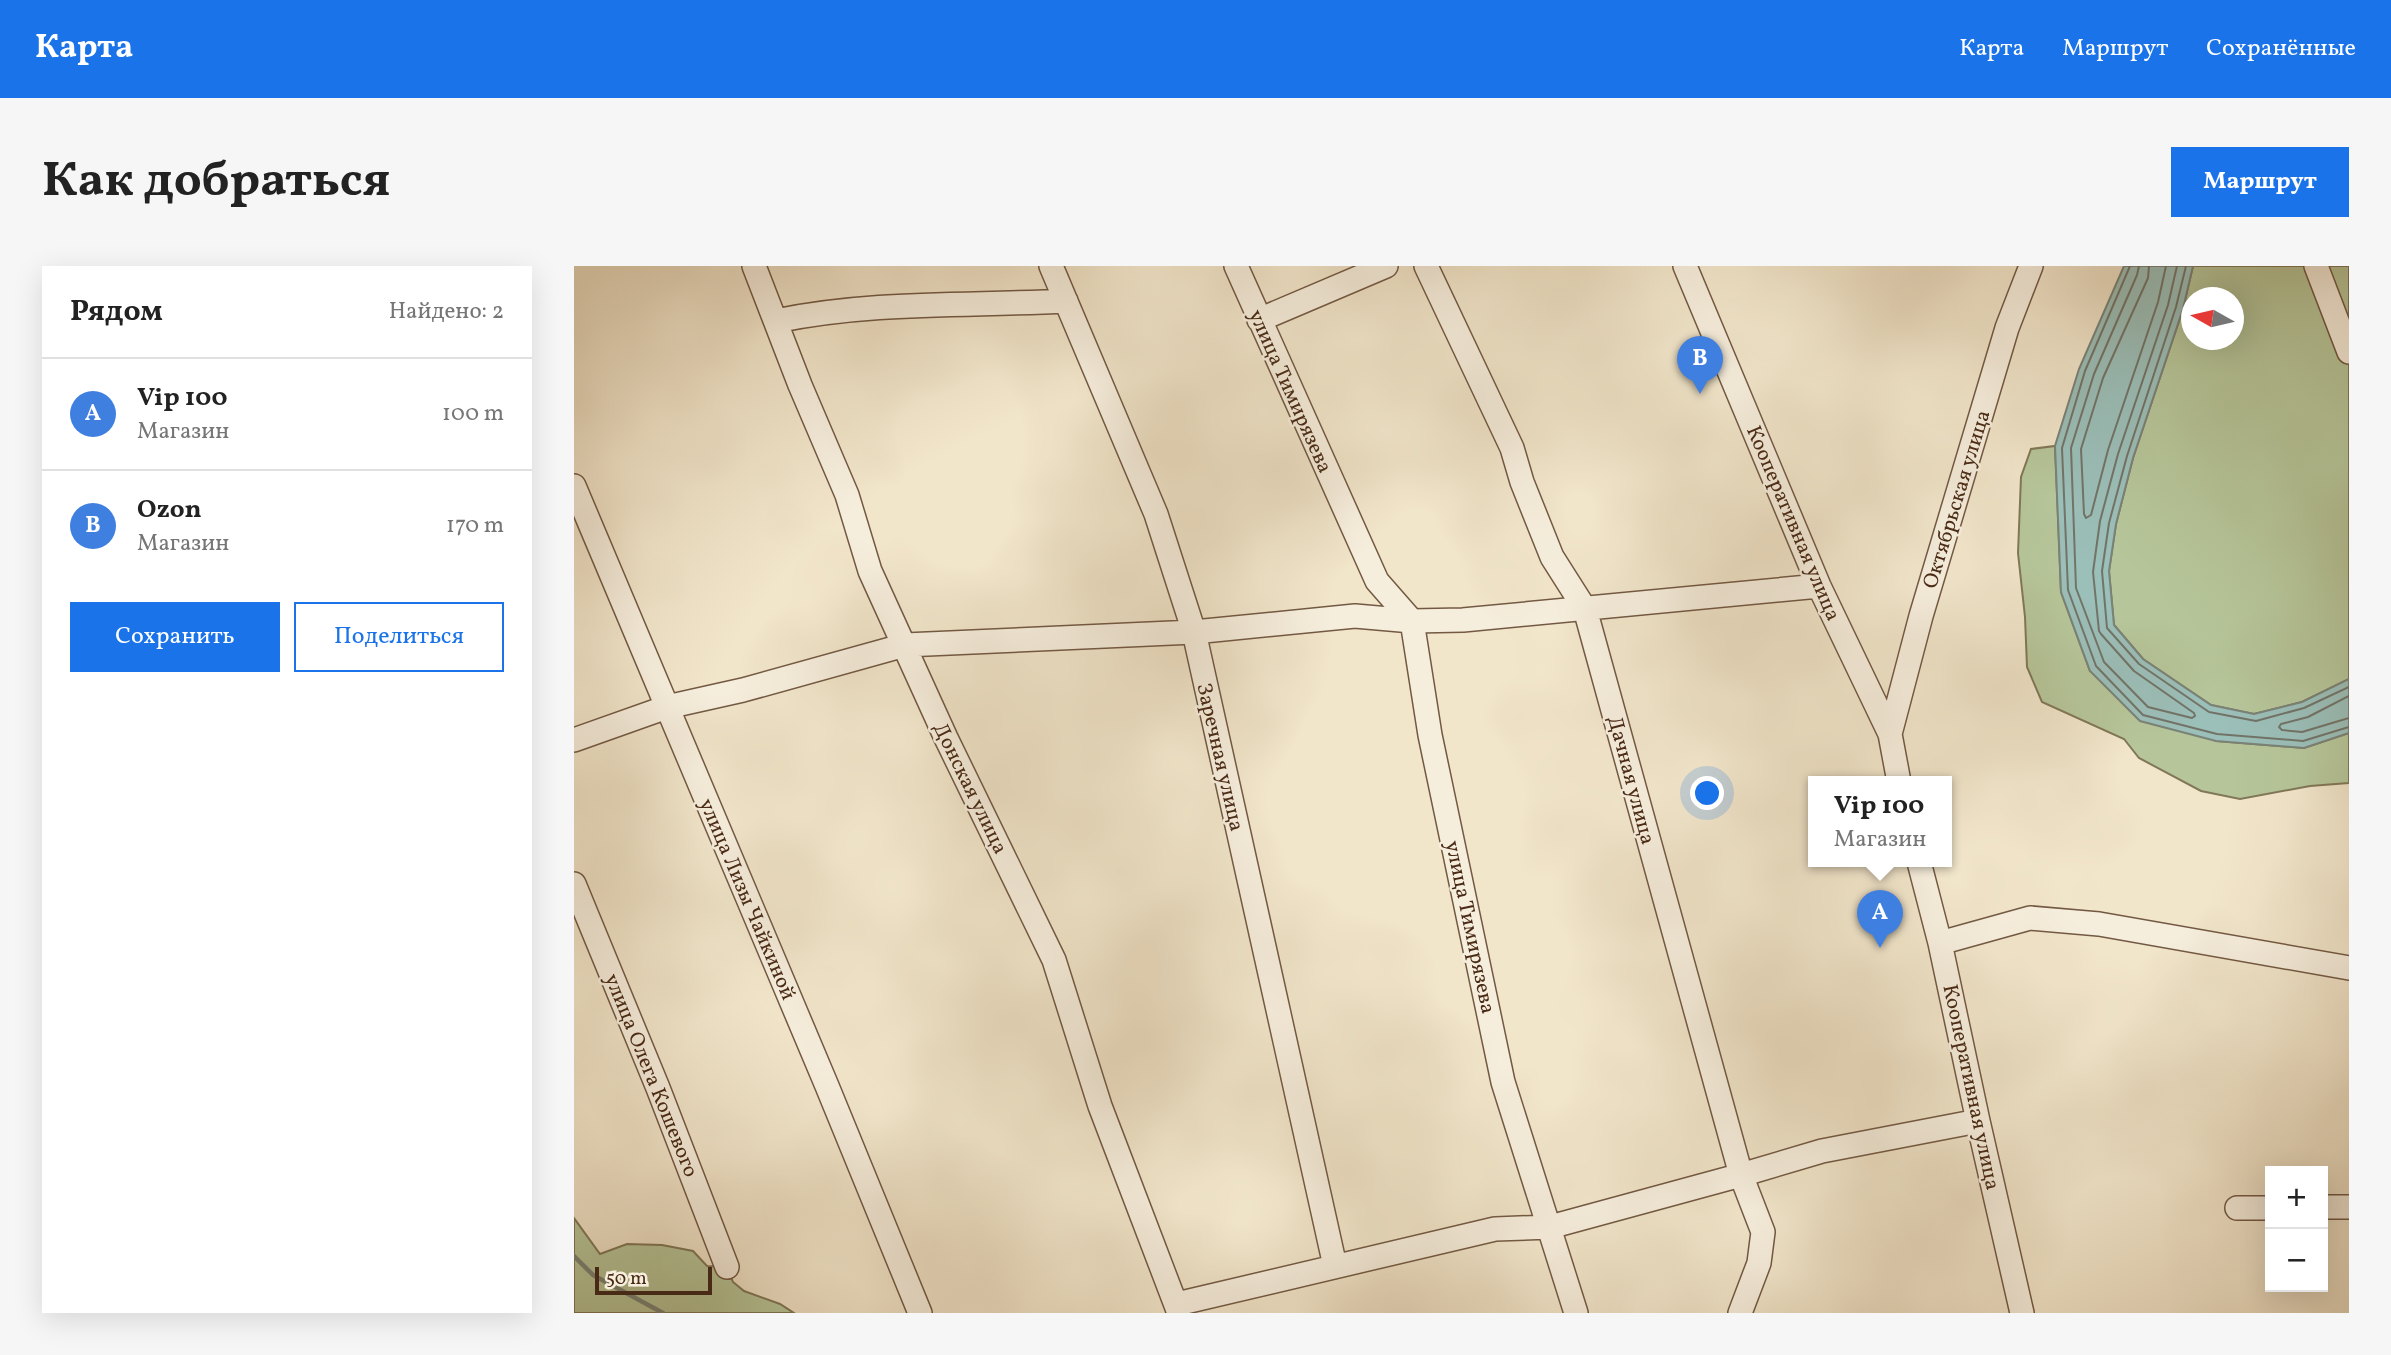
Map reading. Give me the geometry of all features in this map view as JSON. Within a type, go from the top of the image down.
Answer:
[{"type":"street","name":"Донская улица","points":[[754,266],[800,385],[847,495],[870,571],[946,738],[1054,960],[1100,1106],[1178,1308]]},
{"type":"street","name":"Заречная улица","points":[[1051,266],[1156,514],[1194,632],[1335,1266]]},
{"type":"street","name":"улица Тимирязева","points":[[1236,266],[1377,581],[1412,621],[1430,734],[1503,1082],[1576,1313]]},
{"type":"street","points":[[1259,320],[1386,266]]},
{"type":"street","name":"Дачная улица","points":[[1426,266],[1512,449],[1552,557],[1585,610],[1741,1175],[1763,1232],[1759,1263],[1740,1313]]},
{"type":"street","name":"Кооперативная улица","points":[[1685,266],[1819,586],[1890,734],[1898,776]]},
{"type":"street","name":"Октябрьская улица","points":[[1890,734],[1921,616],[1999,354],[2031,266]]},
{"type":"street","points":[[2316,266],[2349,352]]},
{"type":"street","points":[[776,321],[816,312],[861,307],[1066,301]]},
{"type":"street","name":"улица Лизы Чайкиной","points":[[574,486],[920,1313]]},
{"type":"street","points":[[574,740],[667,707],[743,690],[905,645],[1194,632],[1355,616],[1412,621],[1463,621],[1819,586]]},
{"type":"street","name":"Кооперативная улица","points":[[1921,867],[2022,1313]]},
{"type":"street","name":"улица Олега Кошевого","points":[[574,884],[658,1088],[727,1267]]},
{"type":"street","points":[[1940,943],[2030,918],[2099,924],[2349,968]]},
{"type":"street","points":[[1178,1308],[1335,1266],[1495,1229],[1550,1227],[1822,1151],[1978,1121]]},
{"type":"street","points":[[2328,1207],[2349,1207]]},
{"type":"street","points":[[2237,1208],[2265,1208]]},
{"type":"green space","points":[[2193,266],[2349,266],[2349,679],[2302,702],[2254,714],[2211,705],[2143,659],[2114,625],[2109,571],[2116,524],[2133,458],[2181,315],[2181,350],[2244,350],[2244,287],[2188,287]]},
{"type":"green space","points":[[2055,446],[2061,592],[2090,671],[2216,741],[2304,748],[2349,733],[2349,783],[2310,786],[2240,799],[2201,791],[2139,758],[2124,739],[2042,702],[2027,667],[2018,553],[2021,477],[2031,449]]},
{"type":"green space","points":[[574,1218],[600,1254],[627,1244],[662,1245],[693,1251],[707,1266],[727,1267],[733,1282],[744,1291],[780,1304],[794,1313],[574,1313]]},
{"type":"water","points":[[2124,266],[2193,266],[2188,287],[2181,287],[2181,315],[2133,458],[2116,524],[2109,571],[2114,625],[2143,659],[2211,705],[2254,714],[2302,702],[2349,679],[2349,733],[2304,748],[2216,741],[2140,721],[2090,671],[2061,592],[2055,446],[2079,369]]},
{"type":"waterway","points":[[574,1256],[593,1275],[663,1313]]},
{"type":"place","name":"Ozon","points":[[1700,394]]},
{"type":"place","name":"Vip 100","points":[[1880,948]]}]
